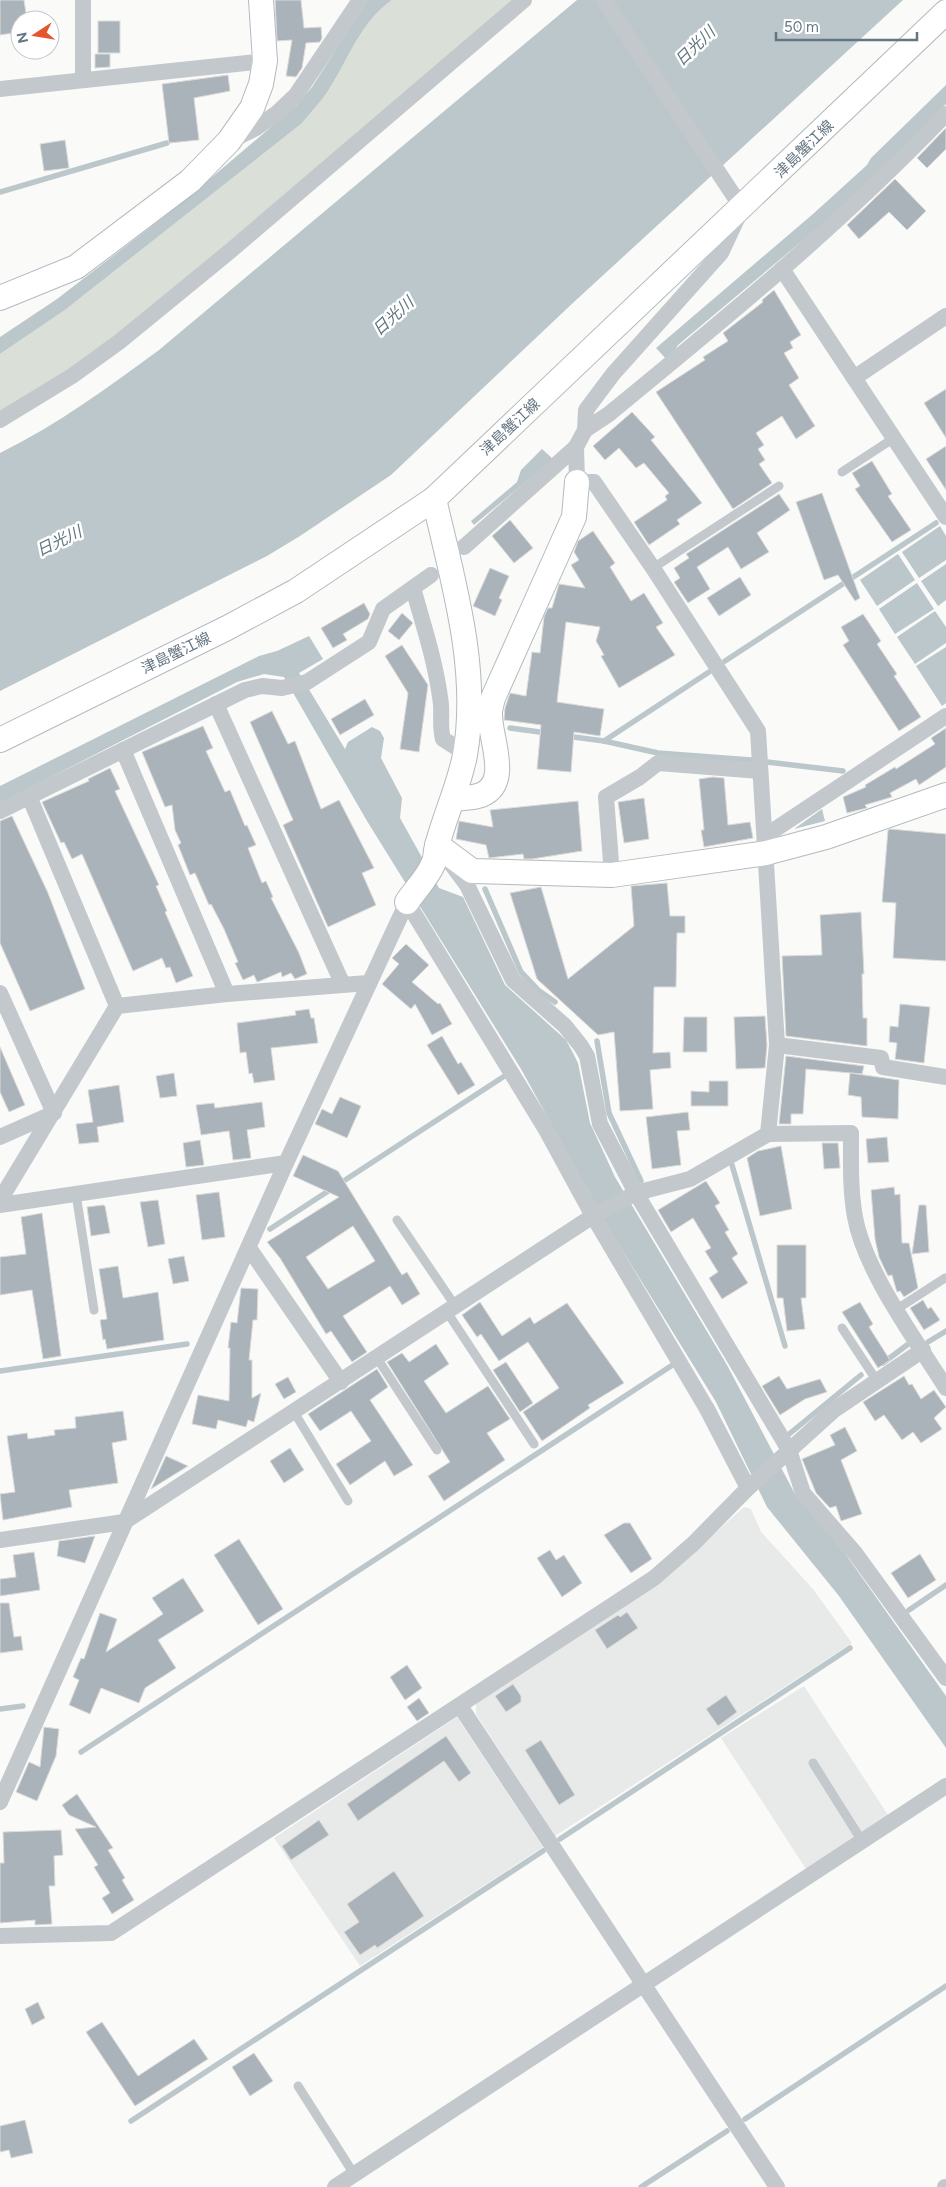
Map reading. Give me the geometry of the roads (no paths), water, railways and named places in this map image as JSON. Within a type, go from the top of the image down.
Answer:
[{"type":"street","points":[[82,80],[83,0]]},
{"type":"street","points":[[0,298],[76,267],[190,181],[229,142],[252,108],[261,84],[265,61],[261,0]]},
{"type":"street","points":[[229,142],[256,128],[296,95],[360,0]]},
{"type":"street","points":[[0,420],[72,376],[119,342],[229,252],[524,0]]},
{"type":"street","points":[[464,547],[576,447],[585,430],[586,410],[614,374],[721,254],[742,208],[604,0]]},
{"type":"street","name":"津島蟹江線","points":[[0,740],[227,628],[296,591],[434,499],[946,12]]},
{"type":"street","points":[[0,89],[265,61]]},
{"type":"street","points":[[585,430],[609,414],[782,269],[892,170],[946,114]]},
{"type":"street","points":[[782,269],[946,517]]},
{"type":"street","points":[[854,378],[946,316]]},
{"type":"street","points":[[454,799],[480,796],[490,790],[496,783],[494,739],[490,713],[494,698],[574,517],[577,482],[576,447]]},
{"type":"street","points":[[577,482],[594,482],[653,568],[758,731],[777,1045],[768,1134]]},
{"type":"street","points":[[0,1802],[124,1522],[368,984],[409,900],[435,855],[454,799],[465,753],[468,693],[466,657],[456,594],[434,499]]},
{"type":"street","points":[[0,811],[245,690],[262,686],[282,688],[306,682],[369,642],[383,609],[431,575]]},
{"type":"street","points":[[413,588],[436,672],[441,700],[439,726],[443,739],[465,753]]},
{"type":"street","points":[[216,704],[344,985]]},
{"type":"street","points":[[766,845],[946,716]]},
{"type":"street","points":[[124,750],[227,994]]},
{"type":"street","points":[[612,875],[606,797],[640,777],[658,763],[760,772]]},
{"type":"street","points":[[435,855],[472,870],[612,875],[766,845],[826,837],[946,795]]},
{"type":"street","points":[[29,796],[117,1006]]},
{"type":"street","points":[[435,855],[467,885],[514,980],[564,1026],[582,1046],[587,1056],[600,1124],[636,1193],[787,1453],[803,1492],[855,1553],[946,1678]]},
{"type":"street","points":[[409,900],[544,1128],[750,1486]]},
{"type":"street","points":[[117,1006],[227,994],[368,984]]},
{"type":"street","points":[[0,993],[54,1113]]},
{"type":"street","points":[[0,1200],[117,1006]]},
{"type":"street","points":[[777,1045],[881,1058],[883,1067],[946,1077]]},
{"type":"street","points":[[0,1137],[54,1113]]},
{"type":"street","points":[[0,1540],[124,1522],[452,1310],[593,1216],[636,1193],[690,1179],[768,1134],[850,1133],[855,1217],[862,1245],[897,1308],[946,1388]]},
{"type":"street","points":[[0,1205],[286,1163]]},
{"type":"street","points":[[249,1248],[341,1382]]},
{"type":"street","points":[[0,1936],[111,1933],[654,1578],[694,1543],[750,1486],[834,1410],[923,1350]]},
{"type":"street","points":[[460,1706],[777,2187]]},
{"type":"street","points":[[335,2187],[946,1786]]},
{"type":"lane","points":[[842,472],[894,438]]},
{"type":"lane","points":[[653,568],[779,486]]},
{"type":"lane","points":[[76,1194],[94,1310]]},
{"type":"lane","points":[[397,1220],[534,1444]]},
{"type":"lane","points":[[897,1308],[945,1278]]},
{"type":"lane","points":[[842,1328],[877,1381]]},
{"type":"lane","points":[[377,1358],[437,1450]]},
{"type":"lane","points":[[294,1412],[348,1501]]},
{"type":"lane","points":[[813,1764],[862,1841]]},
{"type":"lane","points":[[298,2086],[354,2174]]},
{"type":"water","points":[[368,0],[392,0],[381,9],[363,30],[328,91],[301,124],[65,310],[0,354],[0,337],[57,299],[178,206],[297,105],[312,87]]},
{"type":"water","name":"日光川","points":[[577,0],[903,0],[575,301],[391,475],[267,556],[0,691],[0,453],[62,418],[159,350]]},
{"type":"water","points":[[946,85],[946,104],[851,200],[678,345],[668,361],[656,348],[813,214],[867,165],[871,158]]},
{"type":"water","points":[[542,449],[553,459],[474,525],[471,521],[517,482],[521,470]]},
{"type":"water","points":[[940,526],[946,536],[946,560],[919,578],[902,552]]},
{"type":"water","points":[[898,554],[915,580],[877,606],[860,580]]},
{"type":"water","points":[[946,564],[946,600],[938,606],[921,581]]},
{"type":"water","points":[[917,583],[934,609],[895,634],[879,609]]},
{"type":"water","points":[[935,611],[946,627],[946,643],[915,664],[897,637]]},
{"type":"water","points":[[309,636],[323,659],[299,673],[345,749],[348,742],[372,727],[380,731],[384,738],[381,758],[402,798],[400,818],[439,888],[463,897],[505,985],[566,1040],[578,1063],[590,1123],[615,1177],[727,1365],[795,1494],[844,1552],[946,1696],[946,1748],[839,1596],[767,1507],[716,1402],[608,1227],[521,1069],[367,821],[284,677],[264,674],[237,682],[0,803],[0,786],[259,656],[277,651]]},
{"type":"water","points":[[946,647],[946,703],[942,706],[916,666]]},
{"type":"water","points":[[822,809],[825,821],[794,829]]},
{"type":"waterway","points":[[0,192],[167,143]]},
{"type":"waterway","points":[[725,661],[936,523]]},
{"type":"waterway","points":[[604,741],[709,672]]},
{"type":"waterway","points":[[510,728],[547,733]]},
{"type":"waterway","points":[[566,736],[604,741],[658,753],[751,760]]},
{"type":"waterway","points":[[767,762],[843,771]]},
{"type":"waterway","points":[[485,889],[521,972],[538,990],[555,1002]]},
{"type":"waterway","points":[[597,1041],[609,1113],[641,1181]]},
{"type":"waterway","points":[[270,1229],[503,1077]]},
{"type":"waterway","points":[[732,1165],[785,1346]]},
{"type":"waterway","points":[[928,1342],[946,1331]]},
{"type":"waterway","points":[[0,1371],[187,1344]]},
{"type":"waterway","points":[[883,1363],[907,1345]]},
{"type":"waterway","points":[[81,1752],[671,1366]]},
{"type":"waterway","points":[[788,1435],[861,1375]]},
{"type":"waterway","points":[[909,1610],[946,1585]]},
{"type":"waterway","points":[[560,1839],[850,1648]]},
{"type":"waterway","points":[[0,1709],[23,1706]]},
{"type":"waterway","points":[[131,2121],[543,1851]]},
{"type":"waterway","points":[[745,2119],[946,1986]]},
{"type":"waterway","points":[[641,2187],[727,2131]]}]
